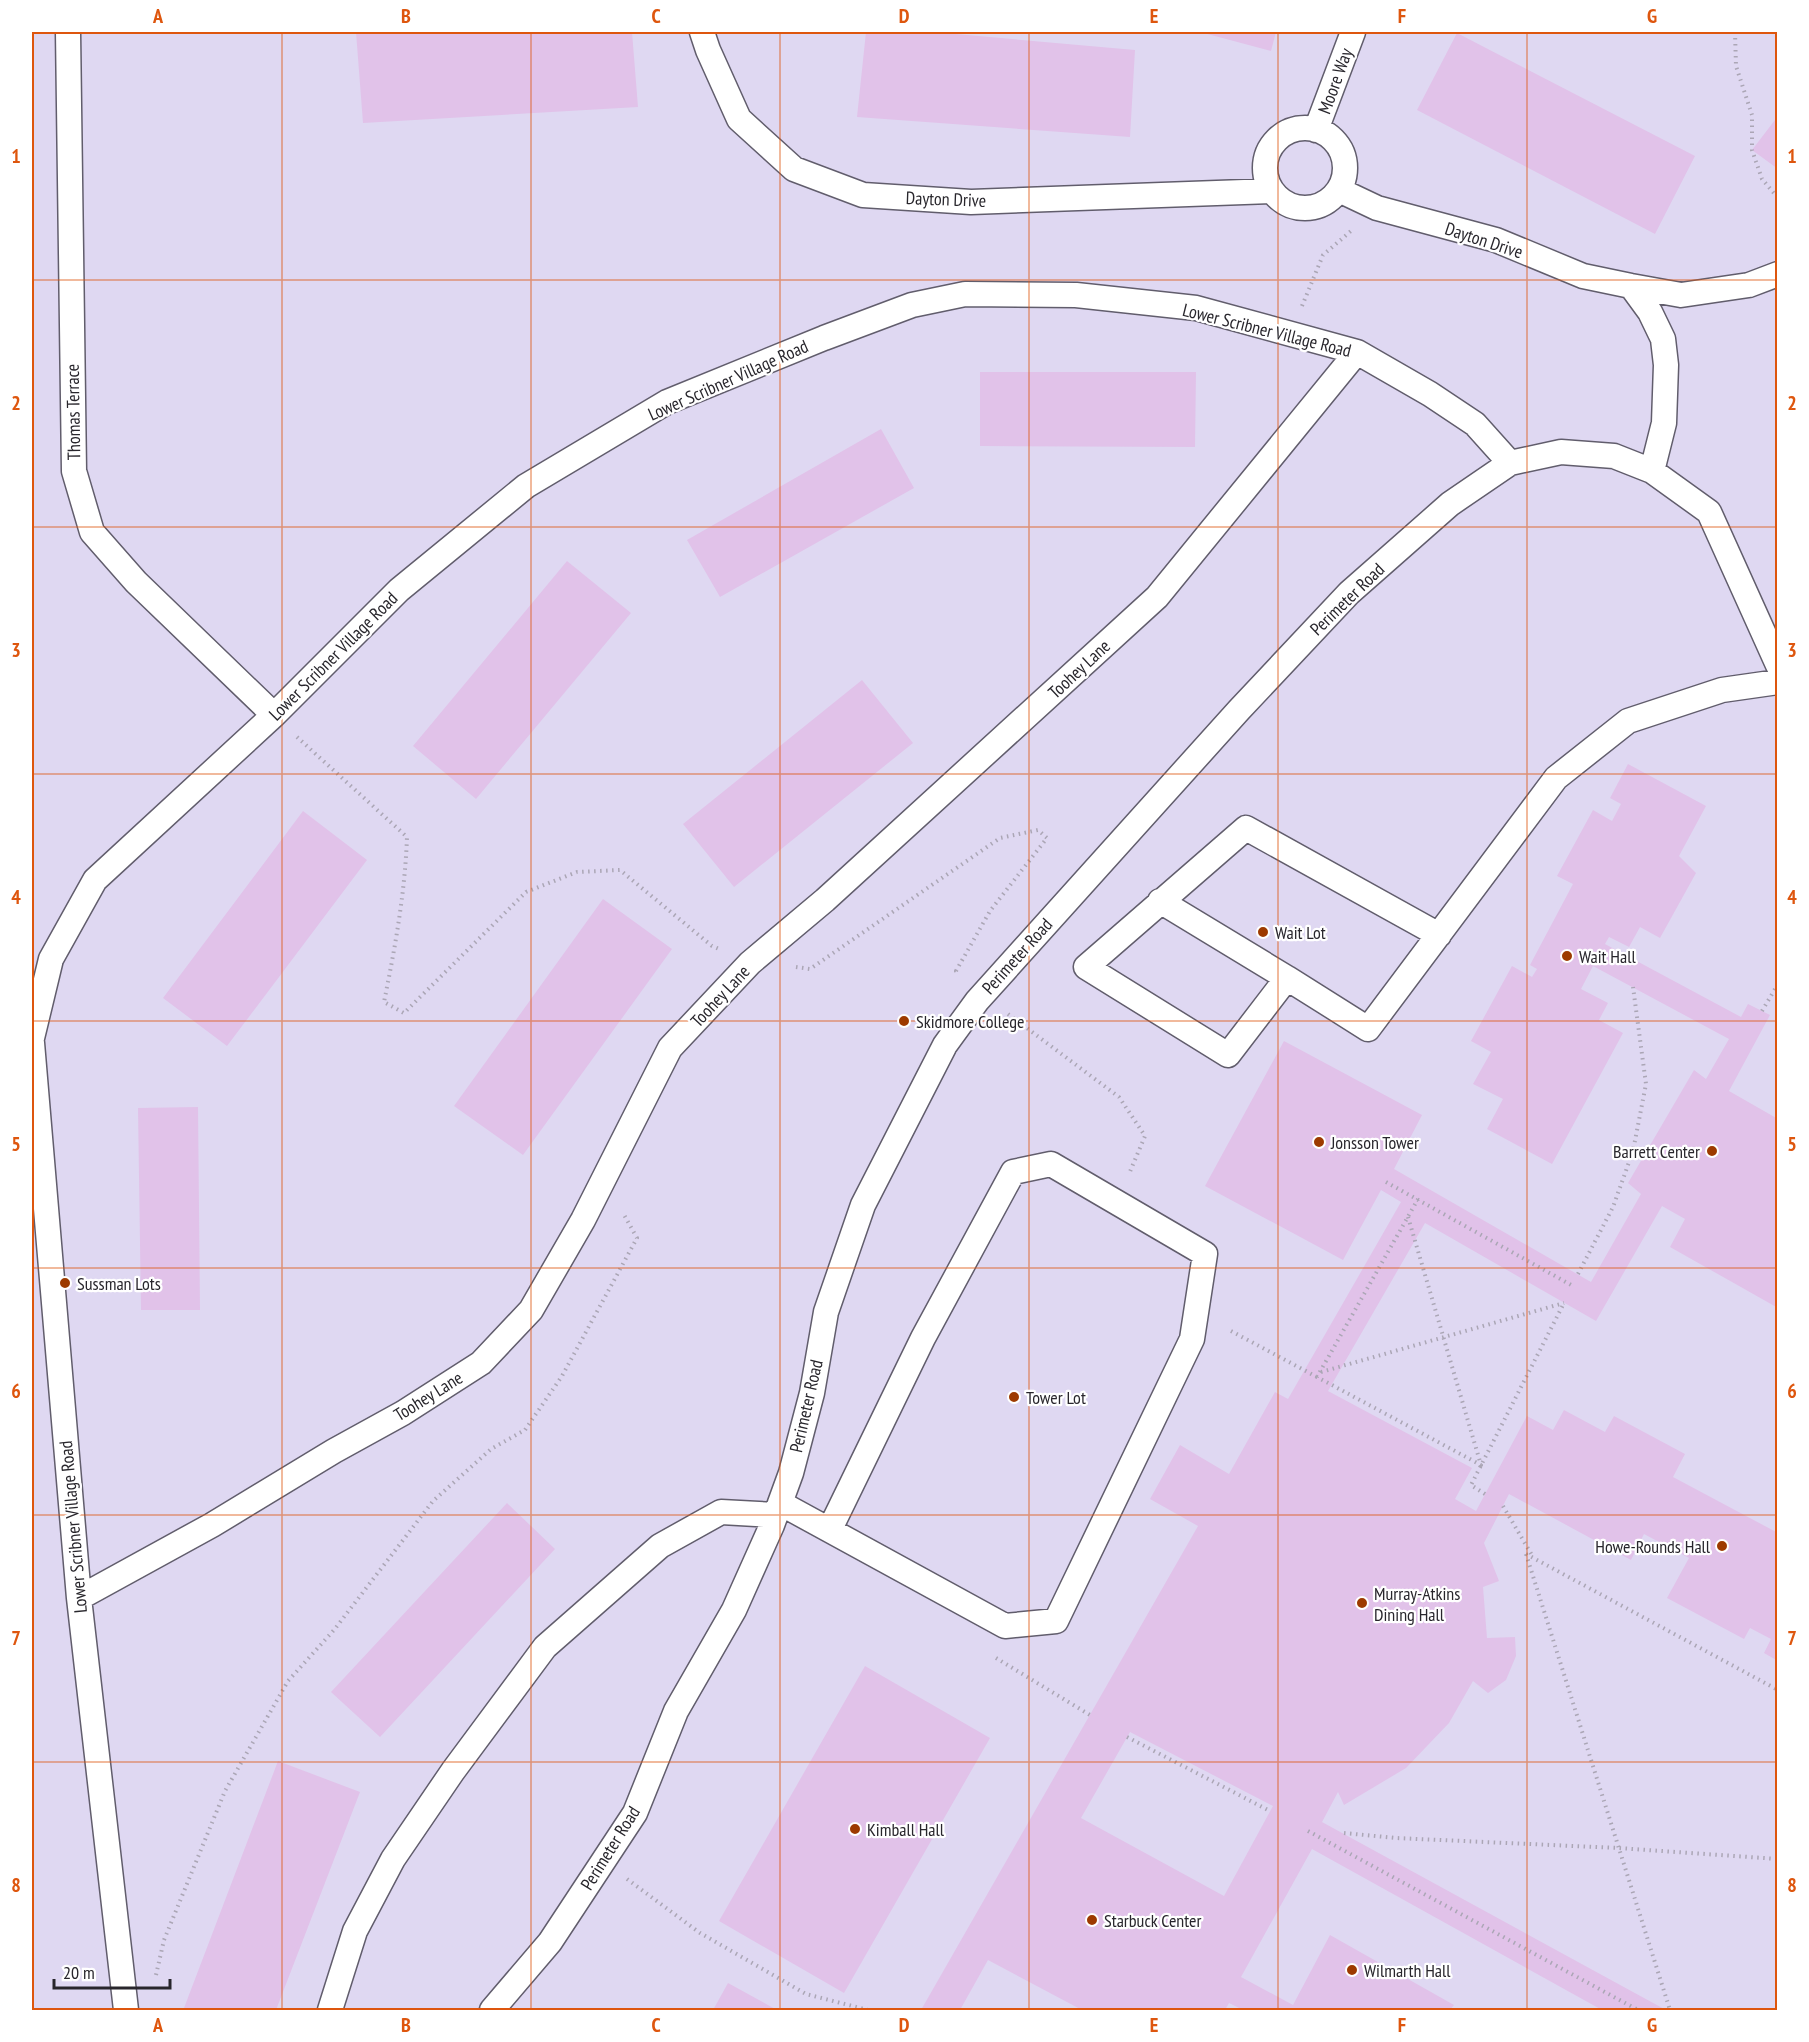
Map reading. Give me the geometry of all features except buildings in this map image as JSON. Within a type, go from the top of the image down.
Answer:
[{"type":"lane","name":"Thomas Terrace","points":[[68,32],[74,471],[92,532],[136,582],[274,715]]},
{"type":"lane","name":"Dayton Drive","points":[[702,32],[739,119],[794,169],[863,195],[971,202],[1272,191]]},
{"type":"lane","name":"Moore Way","points":[[1316,130],[1353,32]]},
{"type":"lane","points":[[1300,129],[1316,130],[1329,136],[1338,146],[1345,163],[1345,176],[1339,190],[1330,200],[1312,208],[1297,208],[1282,201],[1272,191],[1265,165],[1269,152],[1287,133],[1300,129]]},
{"type":"lane","name":"Dayton Drive","points":[[1339,190],[1377,208],[1496,240],[1583,276],[1630,286],[1681,295],[1749,285],[1778,274]]},
{"type":"lane","points":[[1630,286],[1650,312],[1663,339],[1666,365],[1664,423],[1652,471]]},
{"type":"lane","name":"Lower Scribner Village Road","points":[[32,1038],[51,959],[94,880],[274,715],[399,590],[526,486],[667,402],[912,305],[966,294],[1076,295],[1196,308],[1357,352],[1430,394],[1475,424],[1510,463]]},
{"type":"lane","name":"Toohey Lane","points":[[79,1598],[212,1525],[402,1413],[481,1363],[531,1310],[583,1220],[670,1048],[750,963],[825,900],[1157,597],[1357,352]]},
{"type":"lane","name":"Perimeter Road","points":[[492,2010],[550,1942],[634,1813],[676,1711],[734,1610],[791,1473],[812,1393],[826,1312],[863,1204],[945,1045],[977,1001],[1239,710],[1349,593],[1450,504],[1510,463],[1560,452],[1614,456],[1652,471],[1709,512],[1778,665]]},
{"type":"lane","points":[[1160,901],[1368,1029],[1556,778],[1628,721],[1722,690],[1778,682]]},
{"type":"lane","points":[[1287,978],[1227,1055],[1086,967],[1246,828],[1438,935]]},
{"type":"lane","name":"Lower Scribner Village Road","points":[[32,1043],[79,1598],[126,2010]]},
{"type":"lane","points":[[330,2010],[355,1931],[393,1859],[453,1771],[545,1647],[660,1546],[721,1512],[777,1509],[830,1529],[1005,1626],[1056,1621],[1192,1339],[1205,1254],[1051,1164],[1013,1172],[923,1338],[830,1529]]},
{"type":"path","points":[[1735,32],[1736,66],[1752,115],[1752,150],[1762,179],[1778,198]]},
{"type":"path","points":[[1290,334],[1323,255],[1377,208]]},
{"type":"path","points":[[1761,1011],[1778,984]]},
{"type":"path","points":[[1578,1274],[1617,1196],[1633,1151],[1644,1095],[1646,1084],[1633,987]]},
{"type":"path","points":[[155,1980],[164,1940],[225,1791],[288,1681],[334,1630],[433,1502],[490,1449],[525,1430],[562,1376],[637,1238],[604,1179]]},
{"type":"path","points":[[1386,1182],[1573,1286]]},
{"type":"path","points":[[1317,1377],[1418,1199]]},
{"type":"path","points":[[1408,1217],[1481,1465]]},
{"type":"path","points":[[1320,1372],[1564,1303],[1471,1485],[1485,1494]]},
{"type":"path","points":[[1230,1332],[1481,1465]]},
{"type":"path","points":[[1503,1506],[1533,1558]]},
{"type":"path","points":[[1670,2010],[1526,1554],[1778,1690]]},
{"type":"path","points":[[1127,1737],[1270,1811]]},
{"type":"path","points":[[1308,1830],[1638,2010]]},
{"type":"path","points":[[1344,1833],[1396,1838],[1618,1848],[1778,1859]]},
{"type":"path","points":[[602,1861],[700,1933],[796,1989],[806,1994],[868,2010]]},
{"type":"shaded area","name":"Skidmore College","points":[[32,32],[1777,32],[1777,2010],[32,2010]]},
{"type":"place","name":"Wait Lot","points":[[1263,932]]},
{"type":"place","name":"Wait Hall","points":[[1567,956]]},
{"type":"place","name":"Skidmore College","points":[[904,1021]]},
{"type":"place","name":"Jonsson Tower","points":[[1319,1142]]},
{"type":"place","name":"Barrett Center","points":[[1712,1151]]},
{"type":"place","name":"Sussman Lots","points":[[65,1283]]},
{"type":"place","name":"Tower Lot","points":[[1014,1397]]},
{"type":"place","name":"Howe-Rounds Hall","points":[[1722,1546]]},
{"type":"place","name":"Murray-Atkins Dining Hall","points":[[1362,1603]]},
{"type":"place","name":"Kimball Hall","points":[[855,1829]]},
{"type":"place","name":"Starbuck Center","points":[[1092,1920]]},
{"type":"place","name":"Wilmarth Hall","points":[[1352,1970]]}]
